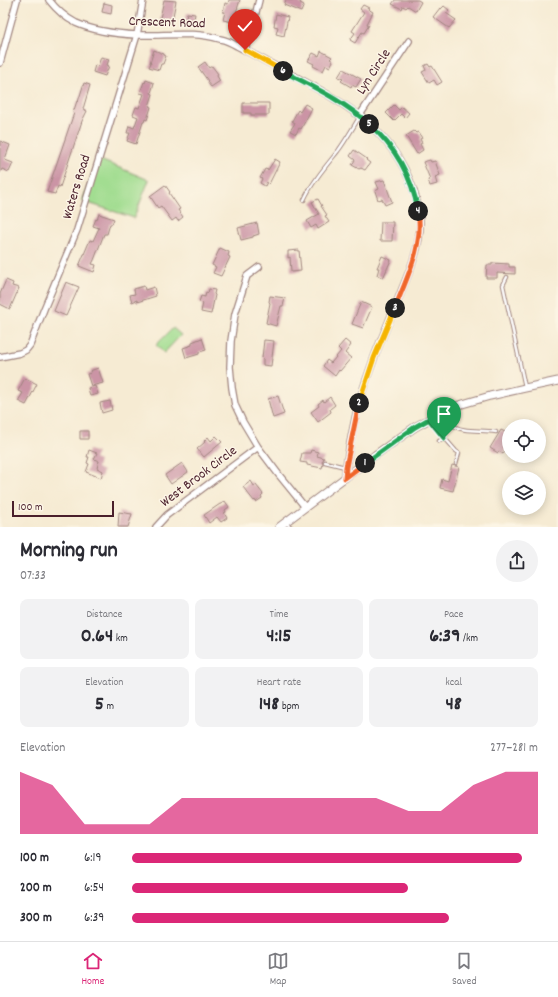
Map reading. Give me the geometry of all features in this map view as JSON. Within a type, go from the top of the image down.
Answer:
[{"type":"street","points":[[0,63],[17,0]]},
{"type":"street","name":"Crescent Road","points":[[48,0],[64,16],[77,23],[94,29],[137,35],[205,35],[222,39],[328,95],[360,116],[388,144],[400,160],[415,195],[420,224],[417,250],[412,267],[374,358],[361,397],[345,478]]},
{"type":"street","name":"Waters Road","points":[[0,357],[20,353],[26,350],[30,345],[77,230],[137,35],[143,0]]},
{"type":"street","points":[[245,50],[259,0]]},
{"type":"street","name":"Lyn Circle","points":[[360,116],[409,41]]},
{"type":"street","points":[[259,267],[247,276],[235,314],[231,341],[230,368],[235,405],[258,447],[305,508]]},
{"type":"street","points":[[279,527],[288,525],[305,508],[345,478],[415,427],[440,413],[459,405],[558,381]]},
{"type":"street","name":"West Brook Circle","points":[[156,527],[168,515],[258,447]]},
{"type":"lane","points":[[304,200],[317,178],[340,149],[360,116]]},
{"type":"lane","points":[[507,277],[503,285],[525,388]]},
{"type":"lane","points":[[440,413],[449,423],[460,429],[472,431],[488,430],[496,432]]},
{"type":"lane","points":[[429,419],[444,438],[459,453],[456,464]]},
{"type":"lane","points":[[439,442],[444,438]]},
{"type":"lane","points":[[325,462],[346,467]]},
{"type":"green space","points":[[98,159],[149,180],[134,218],[82,201]]},
{"type":"green space","points":[[173,328],[181,335],[164,353],[156,345]]},
{"type":"building","points":[[164,0],[176,1],[172,21],[160,18]]},
{"type":"building","points":[[229,0],[240,0],[233,22],[223,20],[225,3],[228,4]]},
{"type":"building","points":[[286,0],[301,0],[300,3],[304,5],[301,12],[284,5]]},
{"type":"building","points":[[395,0],[418,0],[421,2],[416,11],[408,6],[406,8],[403,6],[402,9],[392,4]]},
{"type":"building","points":[[104,3],[112,5],[111,14],[102,12]]},
{"type":"building","points":[[363,5],[373,12],[367,24],[369,25],[364,33],[362,32],[355,43],[350,40],[355,33],[352,31],[364,12],[360,9]]},
{"type":"building","points":[[444,6],[449,10],[446,13],[456,20],[449,28],[433,17],[440,8],[441,9]]},
{"type":"building","points":[[187,13],[195,14],[193,24],[185,23]]},
{"type":"building","points":[[276,14],[288,17],[284,36],[276,34],[278,27],[274,26]]},
{"type":"building","points":[[154,50],[166,56],[159,70],[149,67]]},
{"type":"building","points":[[321,51],[332,57],[330,59],[333,61],[330,67],[326,65],[323,71],[313,66],[314,64],[308,61],[313,53],[319,56]]},
{"type":"building","points":[[101,57],[109,59],[107,65],[109,66],[105,76],[93,72],[95,65],[98,66]]},
{"type":"building","points":[[205,62],[209,68],[212,66],[218,74],[217,76],[220,81],[211,87],[198,67]]},
{"type":"building","points":[[428,64],[430,67],[432,66],[442,82],[437,85],[434,80],[429,83],[422,72],[426,70],[424,66]]},
{"type":"building","points":[[343,69],[361,79],[356,87],[352,85],[351,87],[341,81],[343,79],[338,77]]},
{"type":"building","points":[[146,80],[154,83],[151,93],[153,94],[149,106],[151,107],[147,120],[145,119],[143,122],[136,144],[127,141],[130,133],[127,133],[129,126],[134,128],[138,117],[133,115],[136,107],[139,108],[144,94],[140,93]]},
{"type":"building","points":[[84,83],[90,85],[83,109],[87,111],[82,121],[60,187],[58,186],[55,194],[47,192],[77,101],[78,102]]},
{"type":"building","points":[[243,103],[269,103],[269,115],[251,115],[251,113],[243,113]]},
{"type":"building","points":[[305,104],[312,108],[301,129],[299,128],[296,134],[290,131],[295,123],[292,121],[298,110],[300,112]]},
{"type":"building","points":[[394,105],[399,110],[402,107],[409,113],[405,118],[401,114],[394,121],[386,113]]},
{"type":"building","points":[[414,131],[416,133],[418,132],[422,138],[420,139],[422,143],[420,144],[423,150],[417,154],[406,136]]},
{"type":"building","points":[[0,141],[10,145],[5,159],[13,163],[9,172],[2,169],[0,173]]},
{"type":"building","points":[[354,150],[367,159],[366,160],[370,163],[365,170],[361,168],[359,169],[352,165],[355,160],[350,156]]},
{"type":"building","points":[[275,159],[280,162],[269,184],[267,182],[265,186],[260,183],[262,179],[260,178],[265,169],[268,170]]},
{"type":"building","points":[[430,160],[431,162],[435,161],[440,175],[435,177],[437,184],[430,186],[428,180],[430,179],[423,162]]},
{"type":"building","points":[[384,180],[392,202],[385,205],[382,199],[378,200],[375,191],[379,189],[376,182]]},
{"type":"building","points":[[165,185],[180,209],[178,210],[183,217],[178,221],[176,218],[172,221],[161,206],[158,208],[150,196]]},
{"type":"building","points":[[318,199],[327,215],[325,216],[329,222],[318,229],[316,225],[311,228],[307,221],[319,214],[312,202]]},
{"type":"building","points":[[99,214],[114,219],[112,224],[110,224],[107,234],[104,234],[92,264],[96,265],[94,272],[79,266],[90,240],[93,241],[99,228],[93,226]]},
{"type":"building","points":[[381,222],[393,222],[392,241],[380,241]]},
{"type":"building","points":[[257,223],[259,234],[241,240],[238,228]]},
{"type":"building","points":[[220,248],[229,252],[228,256],[230,257],[221,276],[213,273],[216,267],[212,265]]},
{"type":"building","points":[[299,250],[301,271],[291,272],[288,251]]},
{"type":"building","points":[[382,256],[391,260],[383,278],[377,275],[379,268],[377,268]]},
{"type":"building","points":[[492,263],[509,264],[509,267],[515,267],[515,274],[497,273],[497,278],[486,278],[487,265],[492,265]]},
{"type":"building","points":[[6,280],[13,283],[12,286],[19,288],[10,309],[0,304],[0,294]]},
{"type":"building","points":[[66,282],[79,287],[66,316],[54,311]]},
{"type":"building","points":[[144,286],[145,290],[154,287],[156,296],[137,302],[137,300],[132,302],[130,295],[135,294],[134,289]]},
{"type":"building","points":[[209,289],[215,290],[211,314],[201,312],[203,303],[199,302],[201,296],[205,297],[206,292],[208,293]]},
{"type":"building","points":[[270,296],[285,298],[283,306],[281,306],[276,326],[266,323]]},
{"type":"building","points":[[361,302],[372,307],[363,328],[352,324]]},
{"type":"building","points":[[202,338],[206,350],[186,358],[183,348],[192,345],[192,342]]},
{"type":"building","points":[[264,340],[274,341],[271,366],[263,365],[262,358]]},
{"type":"building","points":[[345,340],[351,345],[345,353],[351,358],[335,376],[323,366],[327,360],[331,363],[341,351],[338,348]]},
{"type":"building","points":[[98,368],[103,383],[91,386],[87,374]]},
{"type":"building","points":[[25,378],[37,384],[26,405],[18,401],[23,393],[18,391]]},
{"type":"building","points":[[95,386],[98,394],[90,396],[88,388]]},
{"type":"building","points":[[278,396],[284,414],[273,418],[268,399]]},
{"type":"building","points":[[330,397],[335,405],[330,409],[331,412],[318,422],[311,412],[319,406],[318,404],[323,400],[324,402]]},
{"type":"building","points":[[110,401],[112,410],[102,413],[100,403]]},
{"type":"building","points":[[502,430],[502,453],[499,451],[498,453],[490,448]]},
{"type":"building","points":[[80,431],[88,431],[88,439],[80,439]]},
{"type":"building","points":[[216,436],[222,442],[204,457],[197,449],[208,437],[211,441]]},
{"type":"building","points":[[89,450],[97,453],[94,459],[99,461],[97,468],[103,471],[101,478],[86,472],[89,464],[87,463],[89,457],[87,457]]},
{"type":"building","points":[[311,450],[318,452],[317,456],[324,458],[322,468],[300,462],[302,453],[310,453]]},
{"type":"building","points":[[182,463],[188,472],[171,484],[165,475]]},
{"type":"building","points":[[452,465],[459,467],[453,491],[440,488],[442,479],[448,481]]},
{"type":"building","points":[[251,481],[263,494],[261,496],[262,498],[256,502],[243,487]]},
{"type":"building","points":[[225,501],[229,507],[224,513],[227,518],[221,522],[217,517],[209,523],[204,515]]},
{"type":"building","points":[[119,512],[132,514],[128,527],[118,527]]},
{"type":"route","points":[[245,50],[344,104],[360,116],[388,144],[400,160],[417,202],[420,224],[417,250],[412,267],[374,358],[361,397],[351,441],[345,478],[375,455],[429,419],[444,438]]}]
